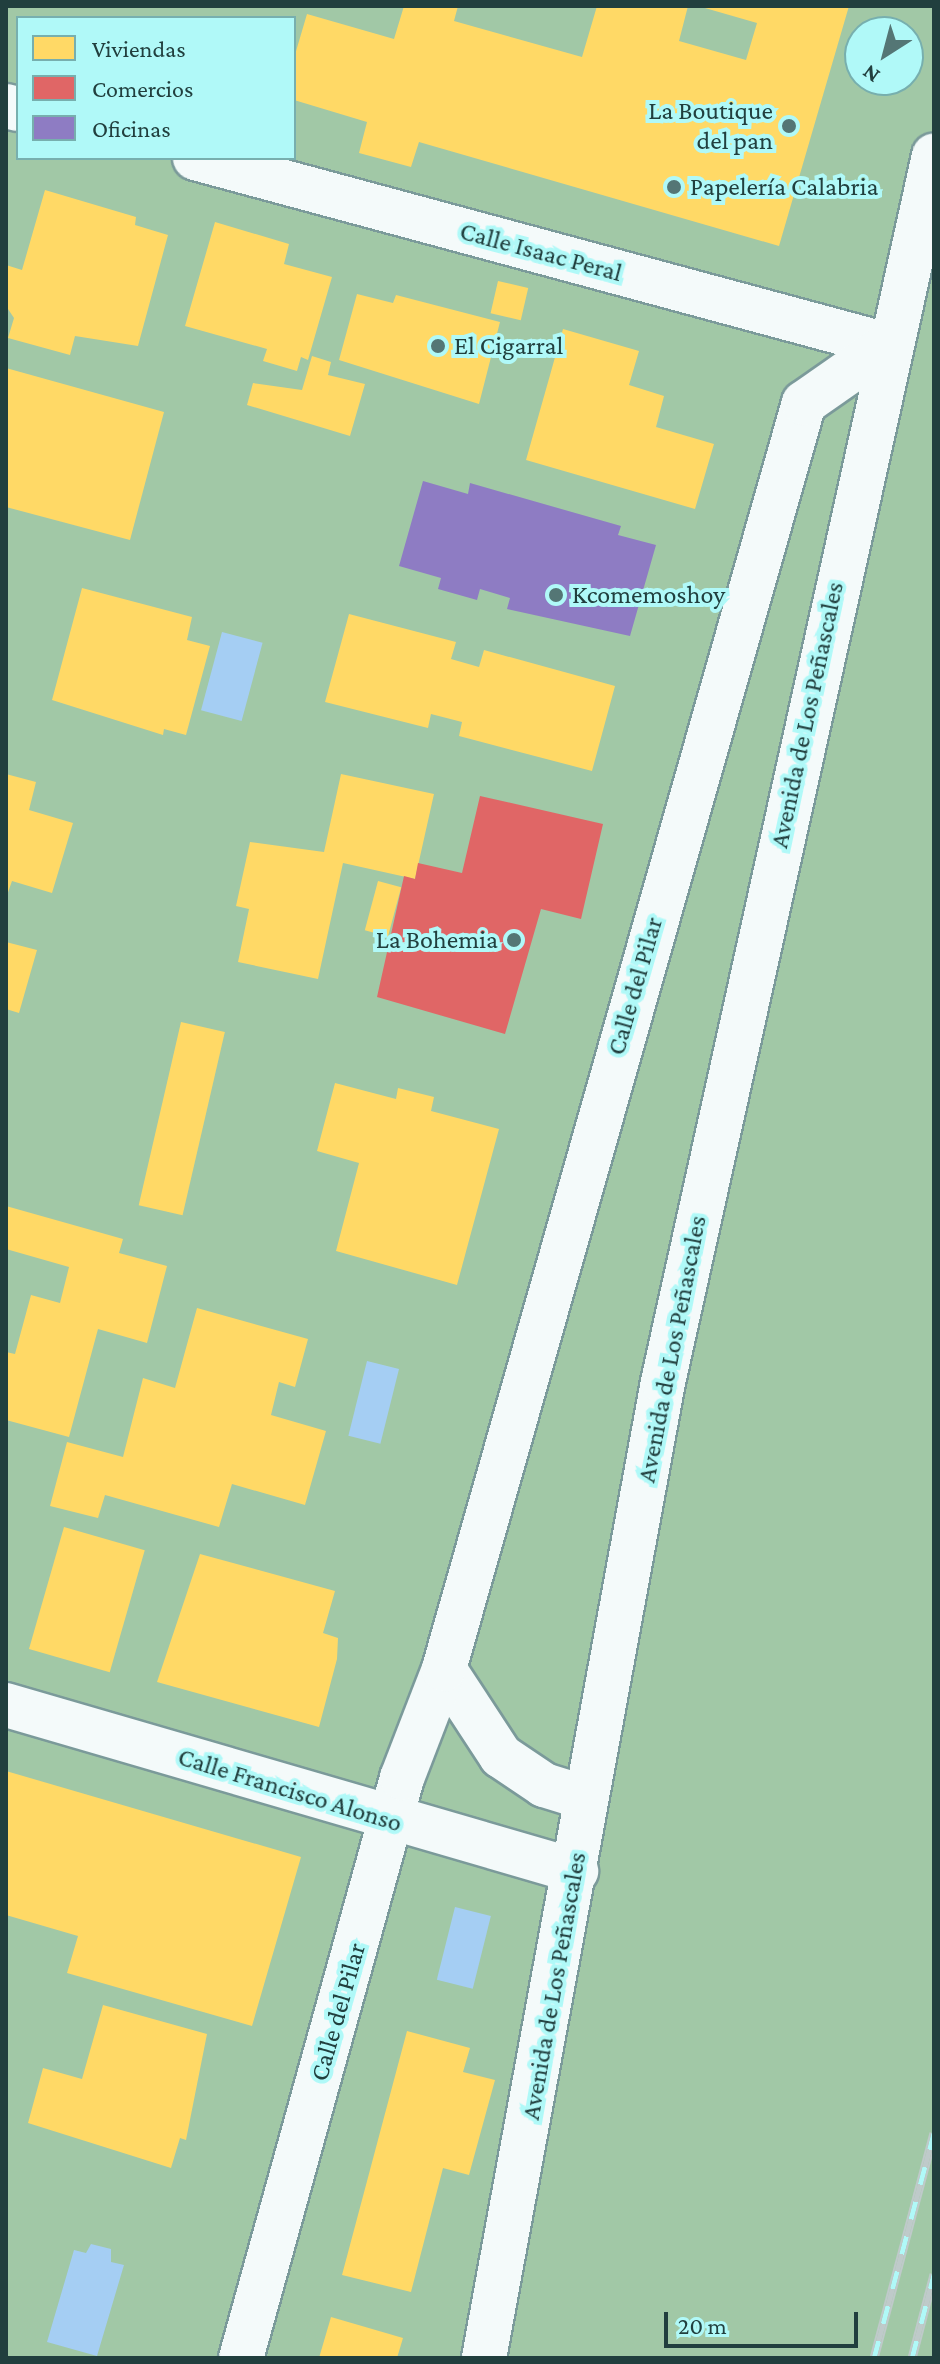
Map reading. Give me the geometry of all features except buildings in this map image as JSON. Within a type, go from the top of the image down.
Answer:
[{"type":"street","name":"Avenida de Los Peñascales","points":[[484,2358],[576,1871],[586,1798],[663,1382],[887,345],[934,156]]},
{"type":"street","name":"Calle Isaac Peral","points":[[202,160],[887,345]]},
{"type":"street","name":"Calle del Pilar","points":[[241,2358],[391,1821],[444,1669],[804,403],[887,345]]},
{"type":"street","points":[[444,1669],[501,1756],[544,1785],[586,1798]]},
{"type":"street","name":"Calle Francisco Alonso","points":[[6,1705],[391,1821],[576,1871]]},
{"type":"green space","points":[[6,6],[934,6],[934,2358],[6,2358]]},
{"type":"water","points":[[222,632],[263,643],[242,721],[201,710]]},
{"type":"water","points":[[367,1361],[399,1369],[380,1444],[348,1436]]},
{"type":"water","points":[[455,1907],[491,1916],[473,1989],[437,1980]]},
{"type":"water","points":[[91,2244],[111,2249],[111,2262],[124,2265],[97,2356],[47,2342],[74,2250],[86,2253]]},
{"type":"railway","points":[[874,2358],[934,2133]]},
{"type":"railway","points":[[912,2358],[934,2274]]},
{"type":"place","name":"La Boutique del pan","points":[[789,126]]},
{"type":"place","name":"Papelería Calabria","points":[[674,187]]},
{"type":"place","name":"El Cigarral","points":[[438,346]]},
{"type":"place","name":"Kcomemoshoy","points":[[556,595]]},
{"type":"place","name":"La Bohemia","points":[[514,940]]}]
